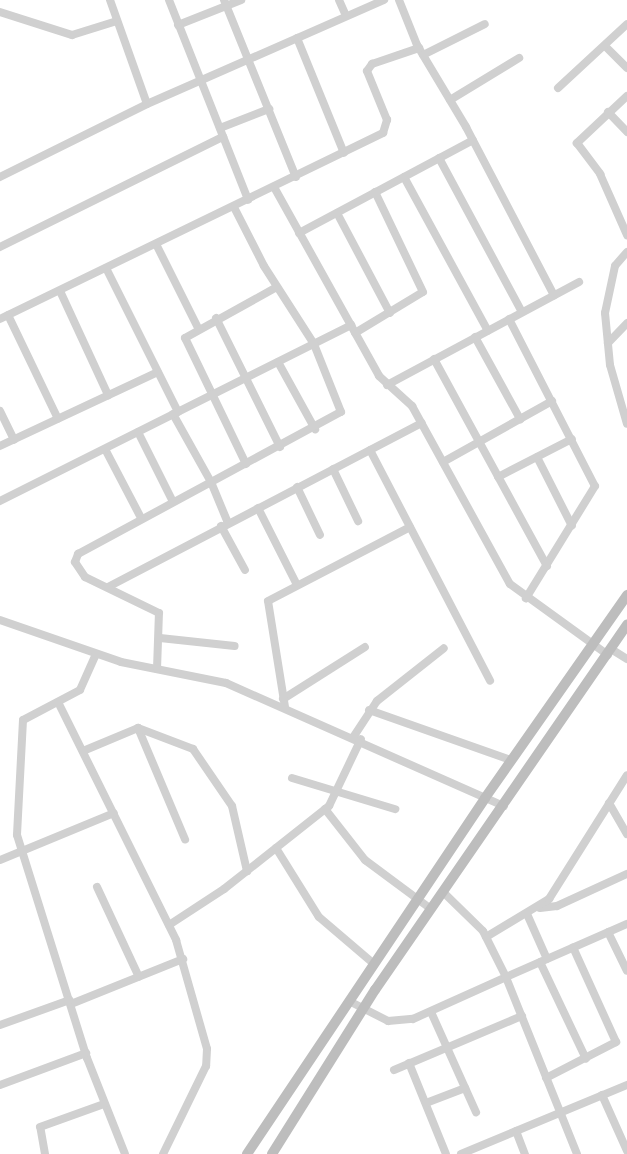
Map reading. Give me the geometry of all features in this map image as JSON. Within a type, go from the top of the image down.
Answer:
[{"type":"street","points":[[110,0],[147,104]]},
{"type":"street","points":[[169,0],[248,200]]},
{"type":"street","points":[[178,25],[225,3],[241,0]]},
{"type":"street","points":[[339,0],[346,16]]},
{"type":"street","points":[[0,177],[147,104],[384,0]]},
{"type":"street","points":[[399,0],[421,52],[473,140],[554,295]]},
{"type":"street","points":[[225,3],[296,177]]},
{"type":"street","points":[[0,12],[72,34],[117,21]]},
{"type":"street","points":[[0,319],[296,177],[387,130],[387,120],[367,74],[369,67],[421,52],[484,24]]},
{"type":"street","points":[[558,88],[627,24]]},
{"type":"street","points":[[297,38],[344,153]]},
{"type":"street","points":[[605,46],[627,68]]},
{"type":"street","points":[[450,100],[519,58]]},
{"type":"street","points":[[627,96],[577,143],[600,174],[627,235]]},
{"type":"street","points":[[220,128],[269,109]]},
{"type":"street","points":[[608,112],[627,132]]},
{"type":"street","points":[[0,247],[224,137]]},
{"type":"street","points":[[299,232],[473,140]]},
{"type":"street","points":[[439,158],[522,312]]},
{"type":"street","points":[[404,177],[488,331]]},
{"type":"street","points":[[274,187],[387,385],[409,402],[422,423],[510,584],[591,646],[627,660]]},
{"type":"street","points":[[0,501],[314,344],[390,313],[420,296],[422,288],[375,192]]},
{"type":"street","points":[[157,669],[161,622],[156,610],[80,572],[75,562],[78,554],[141,518],[337,417],[341,408],[314,344],[277,287],[234,207]]},
{"type":"street","points":[[337,213],[390,313]]},
{"type":"street","points":[[156,244],[198,328]]},
{"type":"street","points":[[627,252],[615,266],[605,307],[608,343],[627,424]]},
{"type":"street","points":[[106,268],[158,372],[175,413],[211,482],[224,525],[245,570]]},
{"type":"street","points":[[387,385],[579,282]]},
{"type":"street","points":[[246,464],[185,342],[188,334],[198,328],[277,287]]},
{"type":"street","points":[[60,291],[108,395]]},
{"type":"street","points":[[9,315],[58,419]]},
{"type":"street","points":[[216,318],[280,447]]},
{"type":"street","points":[[509,319],[595,486],[526,598]]},
{"type":"street","points":[[608,343],[627,323]]},
{"type":"street","points":[[476,337],[520,419]]},
{"type":"street","points":[[434,359],[547,566]]},
{"type":"street","points":[[278,362],[315,429]]},
{"type":"street","points":[[0,446],[158,372]]},
{"type":"street","points":[[443,462],[552,401]]},
{"type":"street","points":[[0,411],[14,440]]},
{"type":"street","points":[[108,588],[224,525],[422,423]]},
{"type":"street","points":[[138,432],[173,502]]},
{"type":"street","points":[[498,477],[572,439]]},
{"type":"street","points":[[105,449],[141,518]]},
{"type":"street","points":[[370,450],[490,681]]},
{"type":"street","points":[[537,457],[572,526]]},
{"type":"street","points":[[333,469],[358,521]]},
{"type":"street","points":[[297,487],[320,535]]},
{"type":"street","points":[[258,508],[297,585]]},
{"type":"street","points":[[284,703],[267,607],[273,597],[410,527]]},
{"type":"street","points":[[247,1154],[484,798],[627,595]]},
{"type":"street","points":[[0,620],[96,654],[226,683],[284,703],[504,806]]},
{"type":"street","points":[[272,1154],[363,1008],[627,625]]},
{"type":"street","points":[[160,638],[235,646]]},
{"type":"street","points":[[284,703],[365,646]]},
{"type":"street","points":[[169,925],[247,871],[325,809],[339,791],[369,710],[444,648]]},
{"type":"street","points":[[96,654],[80,690],[27,717],[21,726],[17,835],[21,852],[36,884],[86,1053],[125,1154]]},
{"type":"street","points":[[58,702],[169,925],[183,959],[208,1058],[164,1154]]},
{"type":"street","points":[[369,710],[511,760]]},
{"type":"street","points":[[82,751],[138,728],[188,745],[198,753],[232,806],[247,871]]},
{"type":"street","points":[[138,728],[185,839]]},
{"type":"street","points":[[486,937],[539,908],[549,899],[627,775]]},
{"type":"street","points":[[292,778],[395,809]]},
{"type":"street","points":[[609,803],[627,834]]},
{"type":"street","points":[[325,809],[365,860],[431,909]]},
{"type":"street","points":[[0,861],[114,813]]},
{"type":"street","points":[[276,848],[319,917],[374,964]]},
{"type":"street","points":[[539,908],[557,906],[627,874]]},
{"type":"street","points":[[97,887],[139,977]]},
{"type":"street","points":[[443,892],[486,937],[506,977],[577,1154]]},
{"type":"street","points":[[527,914],[586,1059]]},
{"type":"street","points":[[349,1001],[395,1022],[431,1012],[627,924]]},
{"type":"street","points":[[608,932],[627,971]]},
{"type":"street","points":[[546,1078],[613,1045],[616,1037],[573,948]]},
{"type":"street","points":[[0,1025],[71,1002],[183,959]]},
{"type":"street","points":[[431,1012],[476,1112]]},
{"type":"street","points":[[394,1070],[522,1016]]},
{"type":"street","points":[[0,1085],[86,1053]]},
{"type":"street","points":[[409,1063],[446,1154]]},
{"type":"street","points":[[461,1154],[627,1085]]},
{"type":"street","points":[[426,1103],[465,1088]]},
{"type":"street","points":[[602,1095],[627,1151]]},
{"type":"street","points":[[45,1154],[40,1127],[104,1104]]},
{"type":"street","points":[[516,1131],[525,1154]]}]
